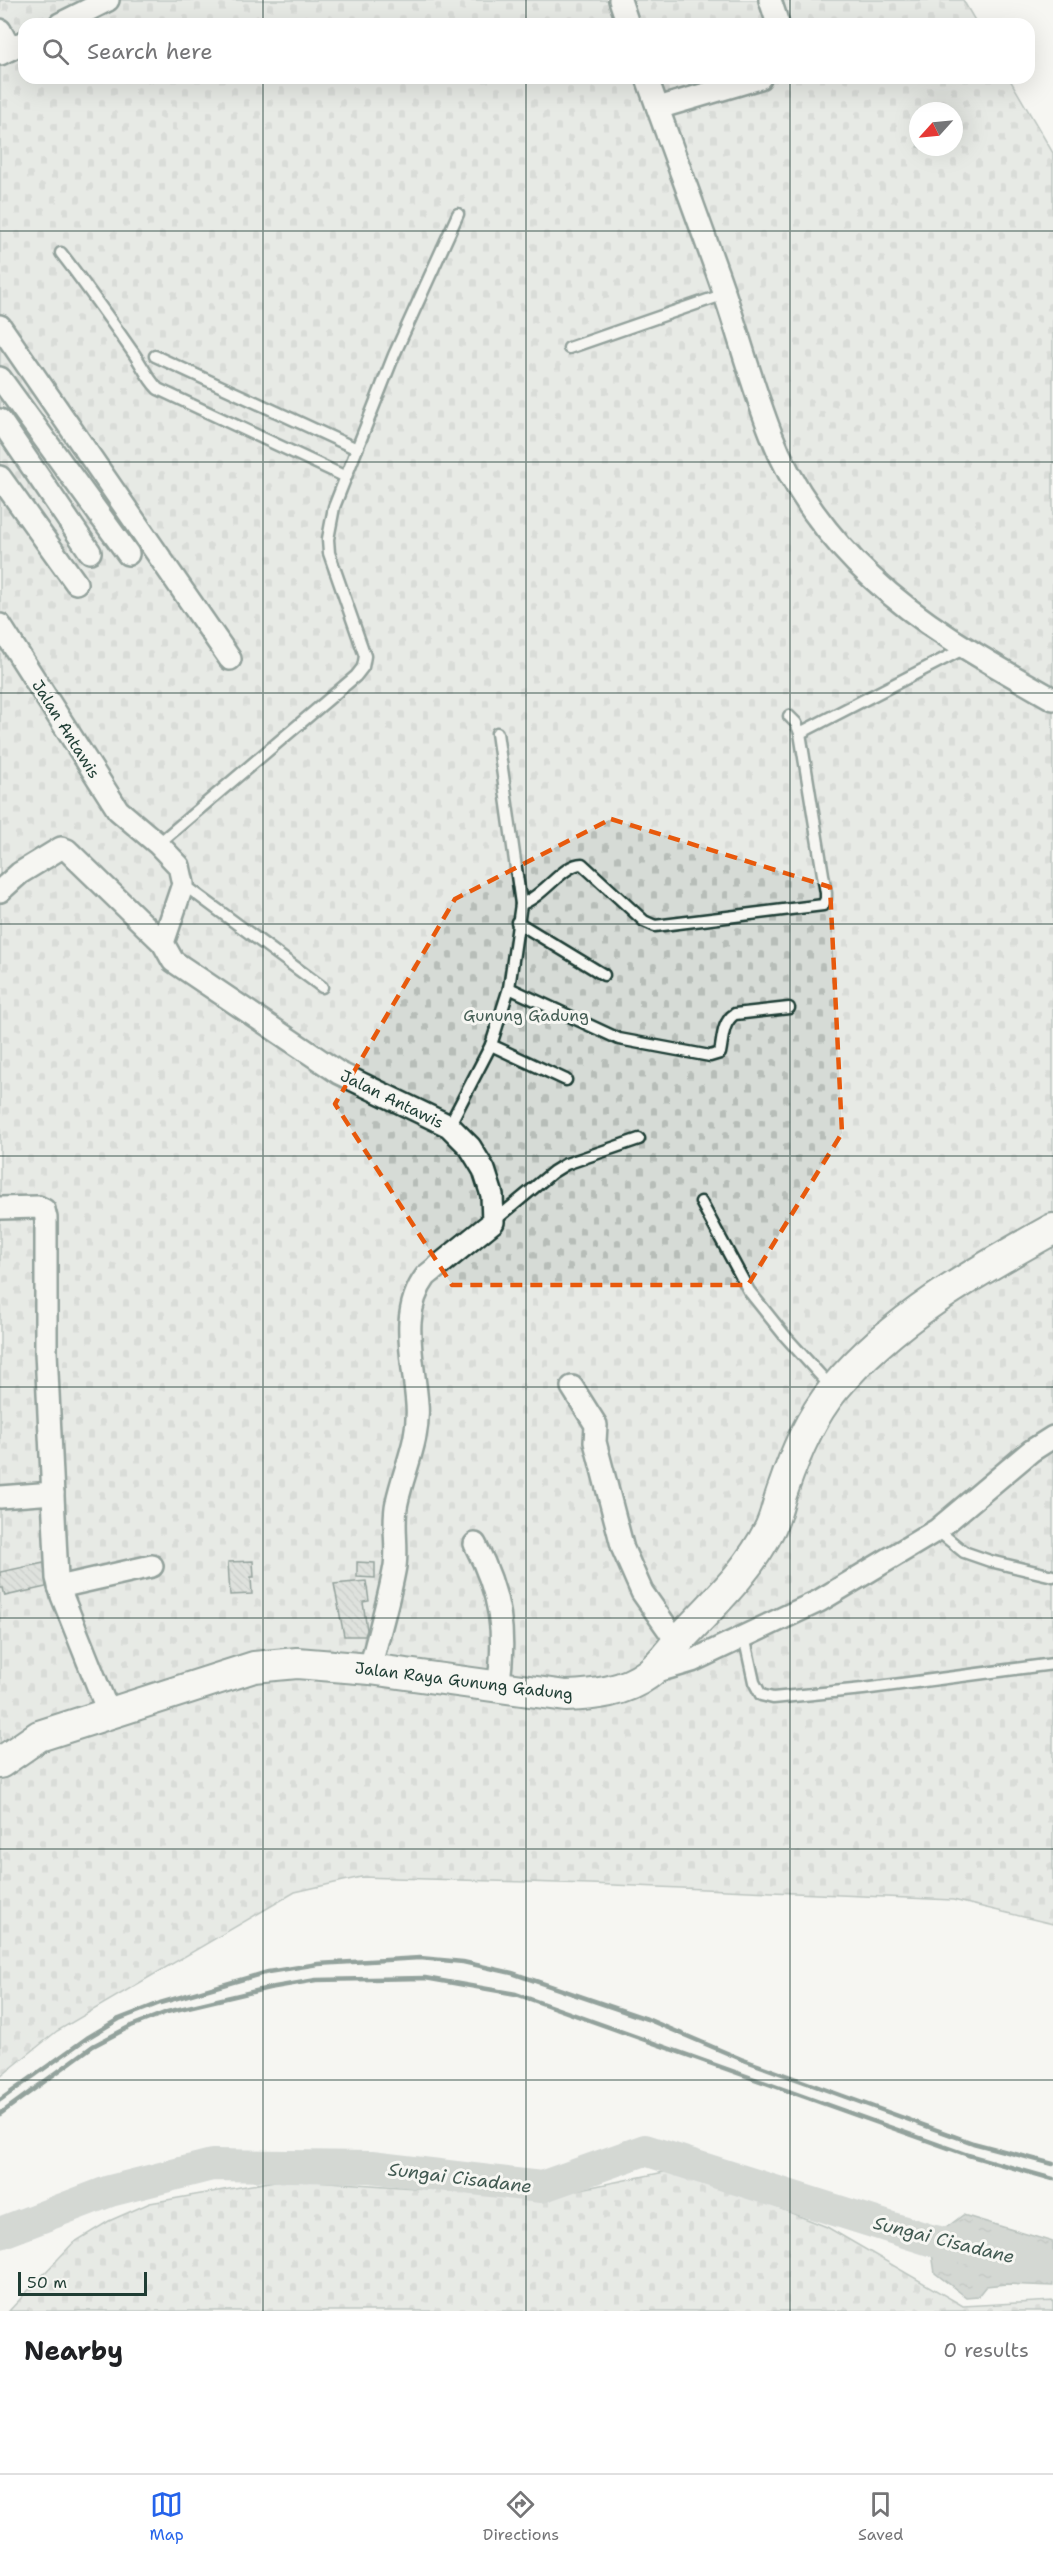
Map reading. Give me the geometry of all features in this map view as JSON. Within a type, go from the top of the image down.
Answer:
[{"type":"street","points":[[72,18],[108,0]]},
{"type":"street","points":[[620,0],[626,18]]},
{"type":"street","points":[[770,0],[776,18]]},
{"type":"street","points":[[0,30],[11,48]]},
{"type":"street","points":[[649,84],[725,294],[771,436],[791,477],[816,515],[870,577],[899,602],[965,648],[1053,699]]},
{"type":"street","points":[[658,108],[740,84]]},
{"type":"street","points":[[0,326],[230,659]]},
{"type":"street","points":[[0,378],[128,554]]},
{"type":"street","points":[[0,420],[90,552]]},
{"type":"street","points":[[0,477],[76,583]]},
{"type":"street","name":"Jalan Antawis","points":[[0,626],[118,810],[158,844],[179,866],[183,884]]},
{"type":"street","name":"Jalan Antawis","points":[[0,891],[20,873],[61,848],[67,849],[163,943],[173,961],[339,1073],[449,1126],[470,1147],[484,1170],[492,1195],[493,1222]]},
{"type":"street","points":[[163,943],[183,884]]},
{"type":"street","points":[[0,1207],[39,1207],[44,1210],[46,1218],[46,1352],[59,1587],[109,1714]]},
{"type":"street","points":[[370,1669],[395,1565],[397,1501],[416,1438],[417,1405],[409,1329],[412,1299],[426,1276],[493,1222]]},
{"type":"street","name":"Jalan Raya Gunung Gadung","points":[[0,1763],[39,1736],[254,1667],[297,1663],[370,1669],[566,1696],[595,1695],[619,1689],[648,1674],[732,1584],[757,1552],[772,1526],[782,1490],[805,1433],[834,1389],[852,1367],[931,1301],[1053,1229]]},
{"type":"street","points":[[572,1387],[596,1425],[595,1442],[623,1549],[642,1592],[677,1642]]},
{"type":"street","points":[[648,1674],[692,1661],[819,1601],[937,1530],[1031,1450],[1053,1437]]},
{"type":"street","points":[[0,1497],[53,1493]]},
{"type":"street","points":[[475,1544],[488,1569],[501,1619],[503,1659],[498,1687]]},
{"type":"street","points":[[59,1587],[152,1566]]},
{"type":"lane","points":[[158,844],[356,676],[363,667],[365,656],[329,553],[329,525],[394,355],[458,214]]},
{"type":"lane","points":[[61,253],[86,284],[135,355],[146,375],[158,389],[346,477]]},
{"type":"lane","points":[[569,348],[725,294]]},
{"type":"lane","points":[[155,356],[357,449]]},
{"type":"lane","points":[[800,733],[965,648]]},
{"type":"lane","points":[[521,904],[537,897],[572,867],[582,864],[644,921],[655,926],[822,905],[826,899],[826,893],[800,733],[789,716]]},
{"type":"lane","points":[[449,1126],[491,1045],[509,988],[521,904],[497,733]]},
{"type":"lane","points":[[183,884],[322,987]]},
{"type":"lane","points":[[517,922],[604,975]]},
{"type":"lane","points":[[509,988],[619,1039],[711,1056],[720,1053],[728,1018],[735,1014],[789,1008]]},
{"type":"lane","points":[[491,1045],[566,1080]]},
{"type":"lane","points":[[493,1222],[566,1164],[639,1139]]},
{"type":"lane","points":[[700,1202],[749,1291],[785,1336],[834,1389]]},
{"type":"lane","points":[[937,1530],[964,1552],[1011,1567],[1053,1576]]},
{"type":"lane","points":[[744,1636],[754,1682],[761,1695],[773,1698],[863,1689],[1053,1664]]},
{"type":"highlighted area","points":[[611,819],[830,887],[842,1133],[748,1285],[452,1285],[335,1104],[455,899]]},
{"type":"green space","name":"Gunung Gadung","points":[[0,0],[963,0],[974,18],[18,18],[18,84],[1013,84],[1053,153],[1053,1924],[953,1900],[591,1884],[361,1877],[295,1892],[57,2031],[0,2077]]},
{"type":"green space","points":[[679,2169],[827,2227],[963,2306],[1053,2301],[1053,2311],[9,2311],[73,2243],[109,2221],[150,2203],[286,2179],[542,2197]]},
{"type":"water","points":[[963,2215],[1053,2242],[1053,2286],[1006,2284],[986,2286],[978,2296],[966,2297],[935,2273],[930,2240]]},
{"type":"building","points":[[253,1561],[252,1594],[230,1595],[228,1562]]},
{"type":"building","points":[[357,1562],[375,1563],[375,1578],[357,1577]]},
{"type":"building","points":[[44,1563],[46,1587],[5,1596],[3,1588],[0,1588],[0,1572]]},
{"type":"building","points":[[366,1581],[369,1601],[363,1602],[367,1630],[365,1636],[344,1636],[334,1584]]},
{"type":"waterway","name":"Sungai Cisadane","points":[[0,2233],[110,2191],[212,2165],[371,2167],[541,2187],[645,2150],[930,2240],[1053,2267]]},
{"type":"railway","points":[[0,2100],[87,2038],[119,2019],[160,2003],[268,1972],[318,1964],[420,1958],[463,1962],[512,1973],[647,2019],[741,2059],[973,2143],[1053,2164]]},
{"type":"railway","points":[[0,2114],[93,2046],[131,2026],[167,2012],[269,1988],[316,1980],[425,1978],[516,1994],[968,2155],[1053,2179]]}]
